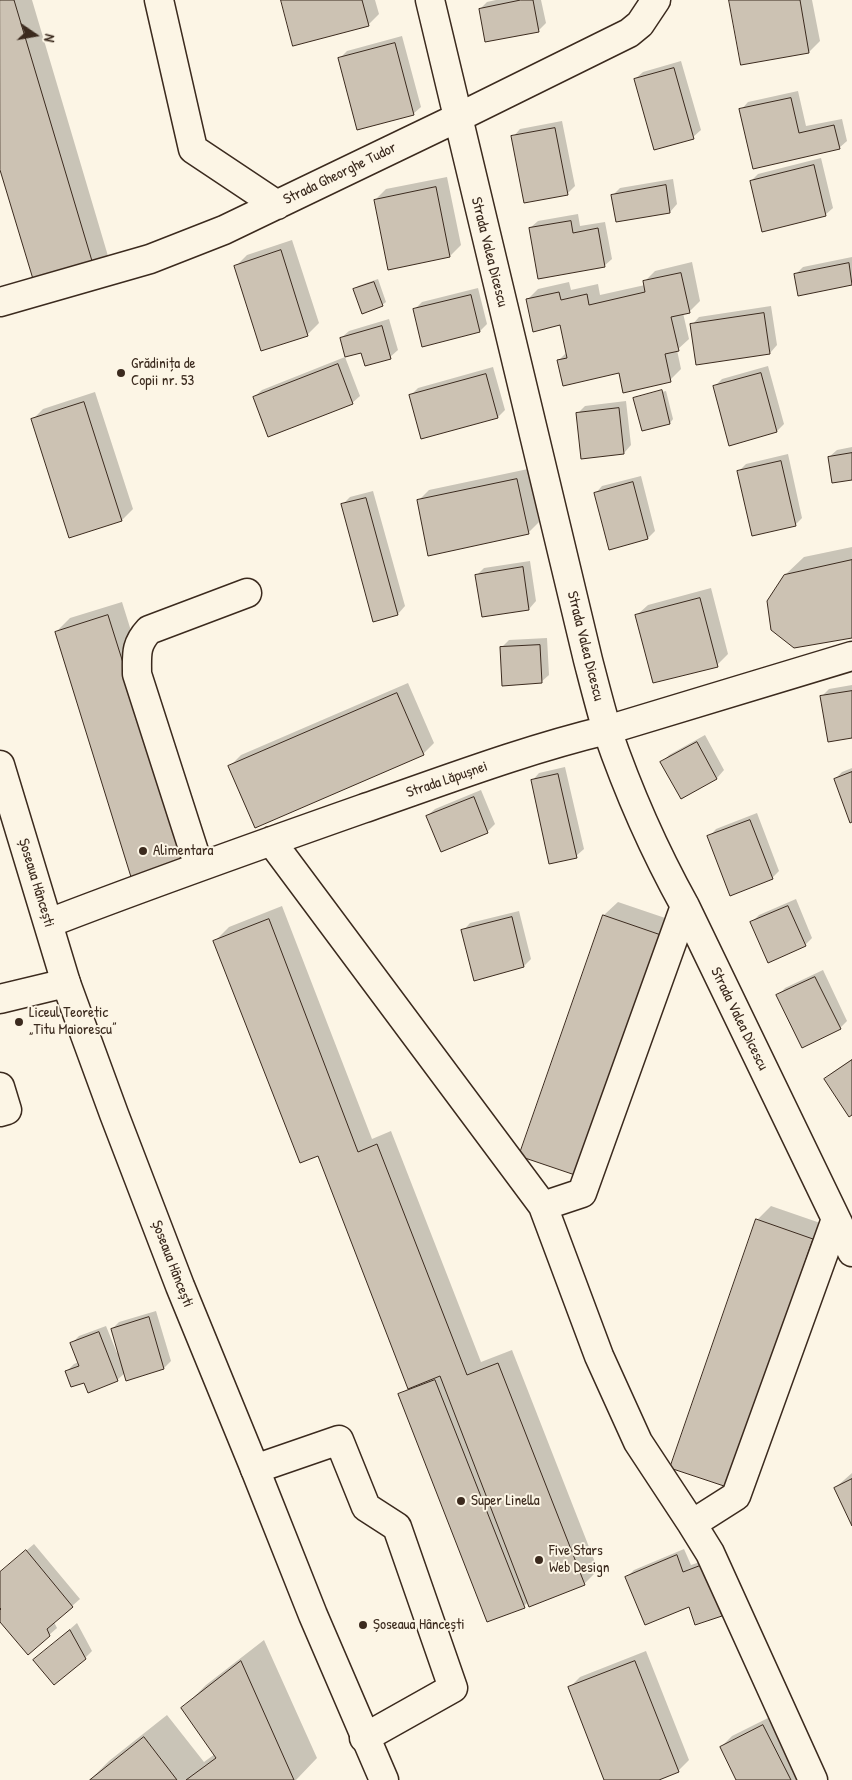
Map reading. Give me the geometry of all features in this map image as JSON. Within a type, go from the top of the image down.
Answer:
[{"type":"street","points":[[160,0],[193,149],[277,204]]},
{"type":"street","name":"Strada Valea Dicescu","points":[[430,0],[588,660],[607,730],[670,879],[685,906],[852,1252]]},
{"type":"street","name":"Strada Gheorghe Tudor","points":[[0,302],[150,258],[224,230],[629,33],[640,24],[656,0]]},
{"type":"street","points":[[199,867],[137,674],[137,654],[140,639],[149,630],[247,593]]},
{"type":"street","name":"Strada Lăpușnei","points":[[49,923],[199,867],[453,777],[567,740],[607,730],[852,656]]},
{"type":"street","name":"Șoseaua Hâncești","points":[[0,765],[66,983],[114,1114],[180,1286],[313,1615],[364,1738],[384,1780]]},
{"type":"street","points":[[271,842],[543,1206],[599,1356],[634,1433],[710,1553],[813,1780]]},
{"type":"street","points":[[543,1206],[582,1193],[685,906]]},
{"type":"street","points":[[0,999],[66,983]]},
{"type":"street","points":[[0,1088],[7,1110],[0,1112]]},
{"type":"street","points":[[692,1524],[736,1496],[836,1219]]},
{"type":"street","points":[[255,1469],[339,1440],[366,1507],[398,1526],[453,1688],[364,1738]]},
{"type":"building","points":[[0,0],[14,0],[95,271],[36,289],[0,170]]},
{"type":"building","points":[[281,0],[362,0],[369,26],[293,46]]},
{"type":"building","points":[[521,0],[533,0],[539,32],[485,42],[479,9]]},
{"type":"building","points":[[729,0],[800,0],[809,53],[741,65]]},
{"type":"building","points":[[395,43],[414,115],[357,130],[338,58]]},
{"type":"building","points":[[674,68],[694,139],[654,150],[634,79]]},
{"type":"building","points":[[791,98],[799,133],[834,125],[840,149],[753,169],[739,109]]},
{"type":"building","points":[[555,128],[568,195],[524,203],[511,136]]},
{"type":"building","points":[[814,165],[826,216],[762,232],[750,181]]},
{"type":"building","points":[[666,185],[670,213],[616,222],[611,195]]},
{"type":"building","points":[[436,187],[450,257],[388,270],[374,200]]},
{"type":"building","points":[[571,221],[573,233],[598,228],[605,267],[538,279],[529,228]]},
{"type":"building","points":[[281,250],[308,336],[261,351],[234,266]]},
{"type":"building","points":[[849,263],[852,285],[798,296],[794,274]]},
{"type":"building","points":[[681,273],[690,313],[671,317],[679,351],[665,354],[671,382],[623,393],[619,373],[563,386],[557,360],[567,358],[560,325],[533,332],[526,299],[559,292],[561,300],[587,294],[589,305],[645,292],[643,281]]},
{"type":"building","points":[[374,282],[383,306],[362,314],[353,289]]},
{"type":"building","points":[[471,295],[480,332],[422,347],[413,309]]},
{"type":"building","points":[[764,313],[770,354],[696,365],[690,324]]},
{"type":"building","points":[[382,326],[391,359],[365,366],[361,353],[345,357],[340,338]]},
{"type":"building","points":[[338,364],[353,404],[268,437],[253,397]]},
{"type":"building","points":[[761,373],[777,432],[729,446],[713,386]]},
{"type":"building","points":[[486,374],[498,418],[421,439],[409,395]]},
{"type":"building","points":[[662,390],[670,424],[642,431],[633,398]]},
{"type":"building","points":[[84,402],[122,521],[69,538],[31,419]]},
{"type":"building","points":[[619,408],[624,454],[581,459],[576,413]]},
{"type":"building","points":[[852,453],[852,480],[832,483],[828,457]]},
{"type":"building","points":[[781,461],[796,526],[752,536],[737,471]]},
{"type":"building","points":[[517,479],[529,534],[428,556],[417,500]]},
{"type":"building","points":[[633,482],[648,539],[609,550],[594,493]]},
{"type":"building","points":[[366,498],[398,615],[373,622],[341,504]]},
{"type":"building","points":[[852,560],[852,638],[794,648],[771,630],[767,601],[784,575]]},
{"type":"building","points":[[523,567],[529,610],[482,617],[475,575]]},
{"type":"building","points":[[700,598],[718,667],[653,683],[635,615]]},
{"type":"building","points":[[108,615],[185,860],[131,877],[55,632]]},
{"type":"building","points":[[540,645],[542,683],[502,686],[500,647]]},
{"type":"building","points":[[852,691],[852,738],[828,742],[820,696]]},
{"type":"building","points":[[397,693],[424,755],[255,828],[228,766]]},
{"type":"building","points":[[697,742],[717,779],[681,799],[660,762]]},
{"type":"building","points":[[852,772],[852,822],[850,823],[834,779]]},
{"type":"building","points":[[558,774],[577,858],[549,864],[531,780]]},
{"type":"building","points":[[474,797],[488,833],[441,852],[426,816]]},
{"type":"building","points":[[750,820],[773,879],[730,896],[707,836]]},
{"type":"building","points":[[788,906],[806,946],[768,963],[750,922]]},
{"type":"building","points":[[603,915],[661,935],[578,1176],[519,1156]]},
{"type":"building","points":[[512,917],[524,967],[474,981],[461,930]]},
{"type":"building","points":[[269,919],[358,1152],[377,1144],[467,1375],[498,1363],[585,1585],[529,1607],[440,1376],[408,1389],[318,1156],[300,1163],[213,941]]},
{"type":"building","points":[[815,977],[841,1029],[802,1048],[776,995]]},
{"type":"building","points":[[852,1060],[852,1115],[849,1117],[824,1079]]},
{"type":"building","points":[[756,1219],[813,1239],[727,1487],[670,1468]]},
{"type":"building","points":[[149,1317],[164,1369],[126,1381],[111,1329]]},
{"type":"building","points":[[99,1332],[118,1381],[88,1393],[84,1383],[71,1387],[65,1371],[79,1366],[70,1343]]},
{"type":"building","name":"Super Linella","points":[[435,1380],[525,1608],[487,1622],[398,1394]]},
{"type":"building","points":[[852,1479],[852,1526],[834,1488]]},
{"type":"building","points":[[26,1550],[73,1607],[47,1629],[50,1636],[28,1655],[0,1622],[0,1572]]},
{"type":"building","points":[[677,1555],[683,1572],[704,1564],[722,1616],[695,1625],[689,1607],[645,1625],[625,1577]]},
{"type":"building","points":[[70,1630],[86,1659],[54,1685],[33,1660]]},
{"type":"building","points":[[241,1661],[294,1780],[186,1780],[216,1758],[181,1708]]},
{"type":"building","points":[[635,1661],[679,1772],[659,1780],[604,1780],[568,1687]]},
{"type":"building","points":[[763,1725],[791,1780],[736,1780],[720,1747]]},
{"type":"building","points":[[144,1737],[177,1780],[90,1780]]},
{"type":"place","name":"Grădinița de Copii nr. 53","points":[[121,373]]},
{"type":"place","name":"Alimentara","points":[[143,851]]},
{"type":"place","name":"Liceul Teoretic „Titu Maiorescu”","points":[[19,1022]]},
{"type":"place","name":"Super Linella","points":[[461,1501]]},
{"type":"place","name":"Five Stars Web Design","points":[[539,1560]]},
{"type":"place","name":"Șoseaua Hâncești","points":[[363,1625]]}]
